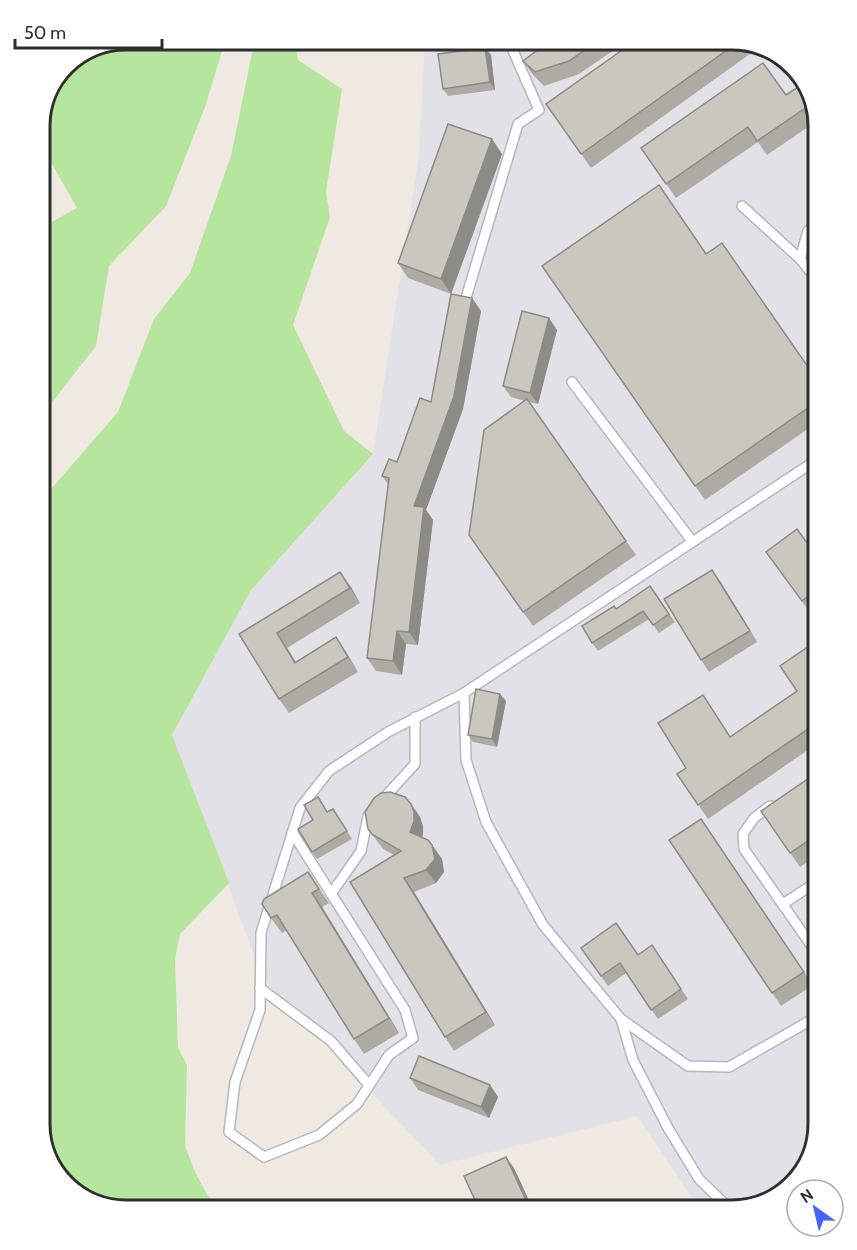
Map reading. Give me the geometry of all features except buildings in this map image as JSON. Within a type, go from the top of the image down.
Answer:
[{"type":"lane","points":[[513,50],[539,110]]},
{"type":"lane","points":[[466,298],[518,124],[548,103]]},
{"type":"lane","points":[[742,206],[808,269]]},
{"type":"lane","points":[[800,259],[808,231]]},
{"type":"lane","points":[[572,382],[692,541]]},
{"type":"lane","points":[[292,832],[405,1010],[413,1038],[389,1055],[357,1104],[319,1135],[264,1157],[229,1131],[235,1082],[260,1010],[261,933],[292,832],[300,808],[329,771],[387,732],[464,693],[808,466]]},
{"type":"lane","points":[[464,693],[466,760],[486,822],[543,925],[621,1019],[688,1066],[729,1067],[808,1022]]},
{"type":"lane","points":[[331,894],[361,851],[368,816],[415,764],[415,717]]},
{"type":"lane","points":[[781,798],[754,818],[743,834],[744,849],[808,940]]},
{"type":"lane","points":[[783,904],[808,888]]},
{"type":"lane","points":[[260,988],[331,1041],[369,1085]]},
{"type":"lane","points":[[621,1019],[633,1060],[668,1128],[699,1179],[721,1200]]},
{"type":"shaded area","points":[[424,49],[737,50],[770,60],[792,79],[802,96],[808,125],[808,1125],[802,1154],[792,1171],[778,1185],[761,1195],[742,1200],[694,1200],[637,1116],[440,1165],[263,979],[172,735],[251,590],[373,454],[419,155]]},
{"type":"green space","points":[[125,49],[222,49],[205,107],[166,206],[109,266],[96,346],[50,405],[50,223],[77,208],[50,160],[52,106],[57,92],[75,68],[96,55]]},
{"type":"green space","points":[[253,49],[296,49],[298,60],[342,89],[326,192],[330,217],[293,325],[344,431],[373,454],[251,590],[172,735],[229,883],[180,934],[175,959],[178,1048],[187,1065],[185,1146],[195,1172],[208,1196],[213,1200],[120,1200],[92,1193],[83,1188],[65,1171],[55,1154],[49,1125],[50,491],[118,412],[154,319],[190,273],[231,156]]}]
